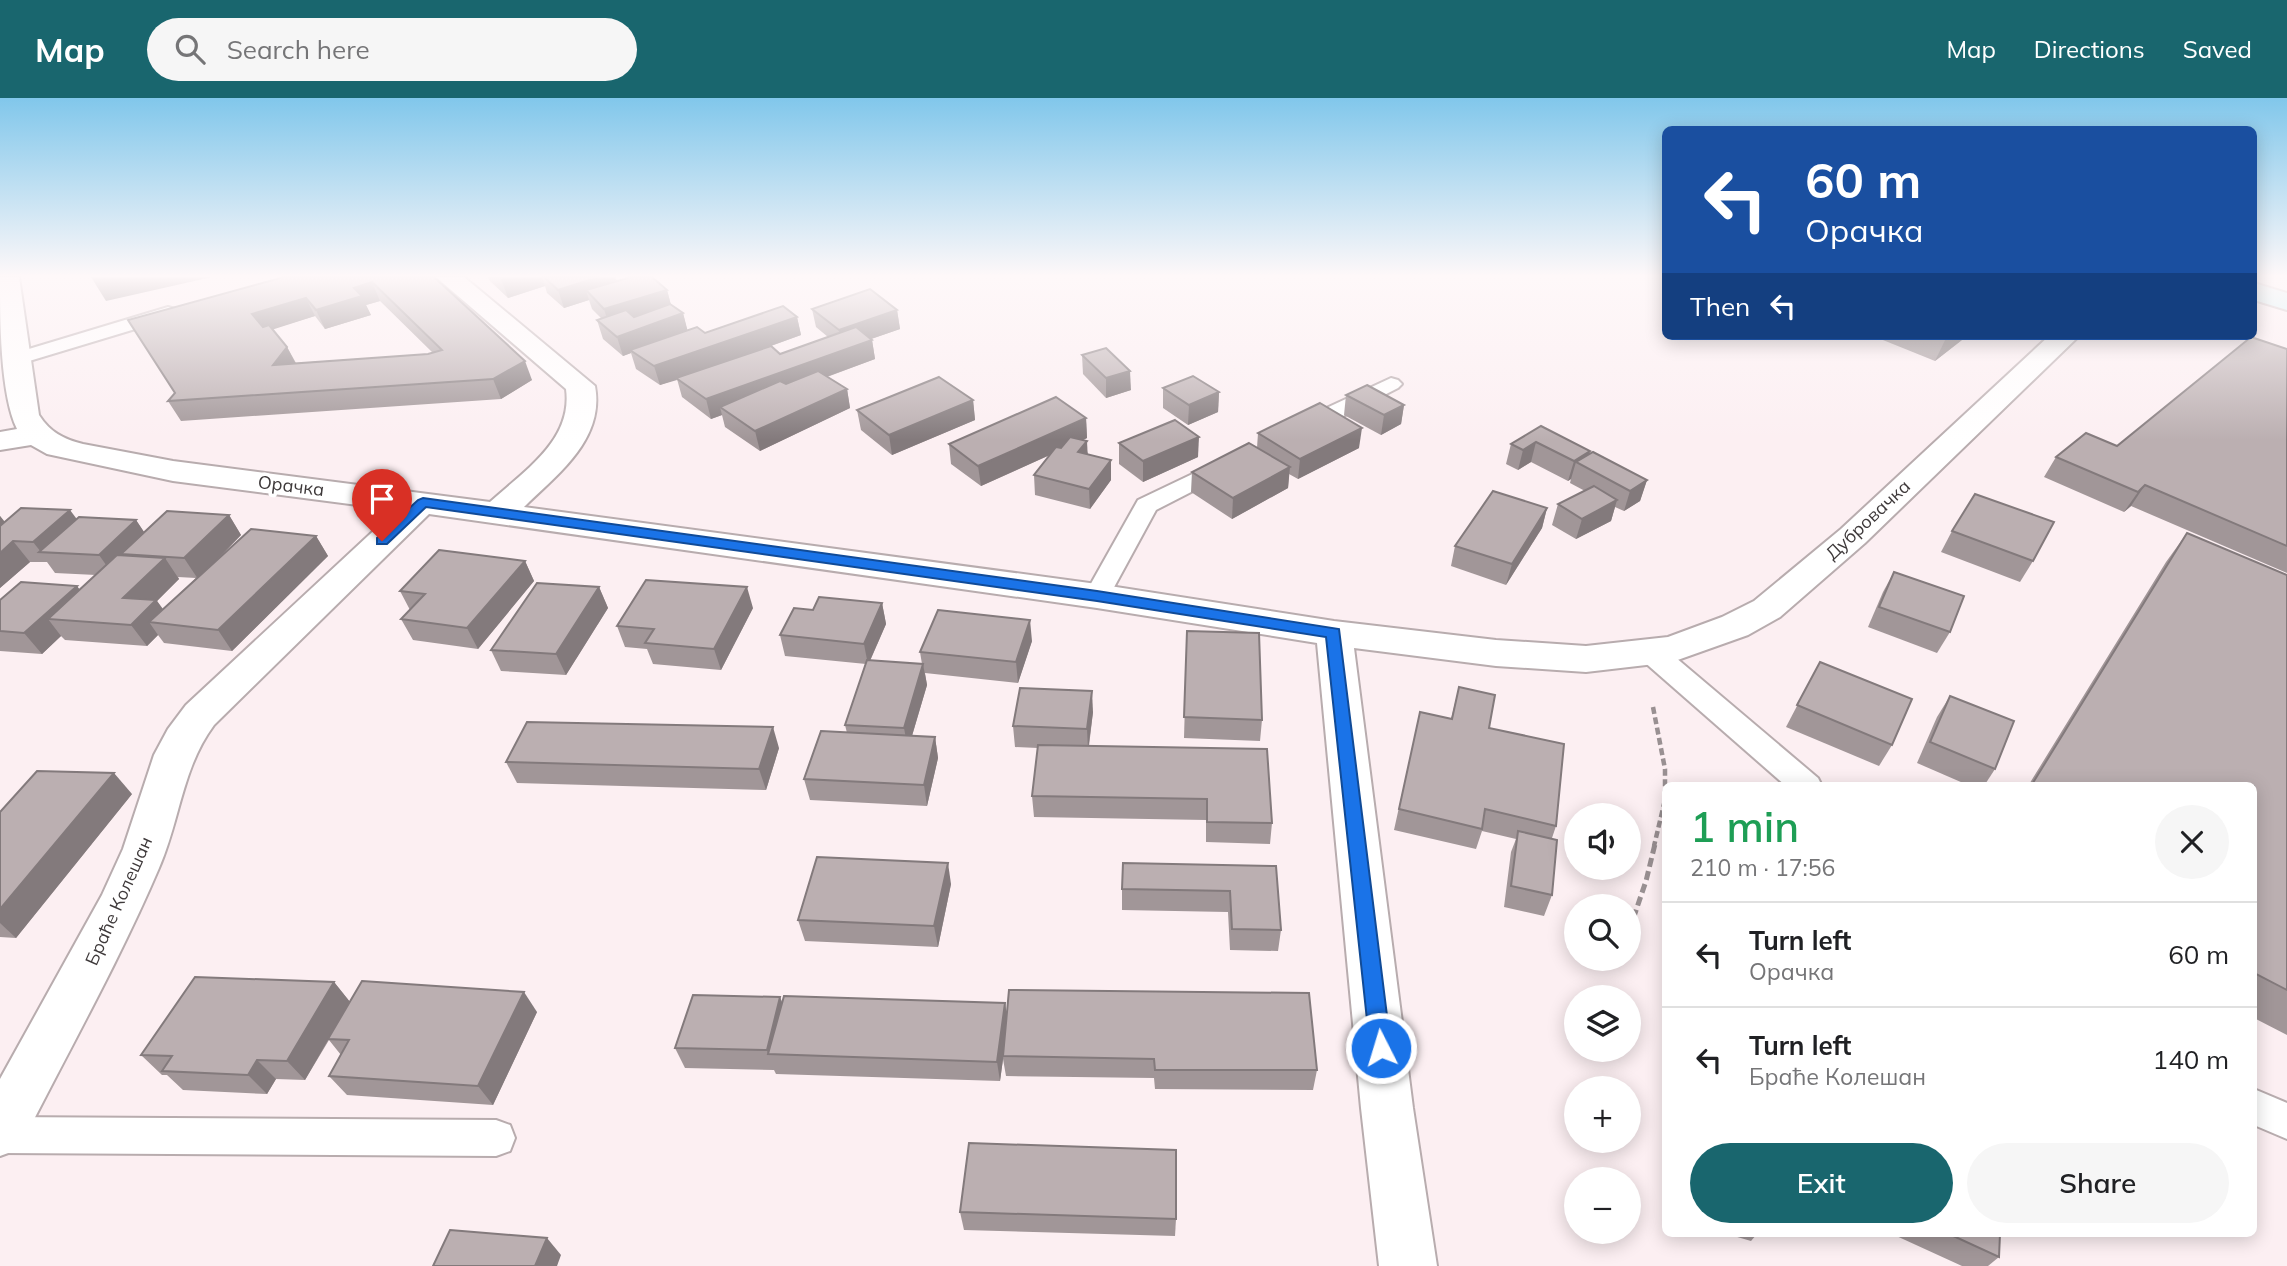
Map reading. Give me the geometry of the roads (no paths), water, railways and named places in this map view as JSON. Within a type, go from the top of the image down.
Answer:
[{"type":"street","points":[[0,441],[36,435],[24,415],[13,332]]},
{"type":"street","points":[[498,513],[568,443],[577,429],[583,402],[580,386],[515,332]]},
{"type":"street","name":"Дубровачка","points":[[1334,633],[1544,657],[1586,659],[1646,654],[1699,640],[1767,610],[1853,536],[2061,340]]},
{"type":"street","name":"Орачка","points":[[36,435],[58,447],[173,471],[423,502],[1097,596],[1334,633]]},
{"type":"street","name":"Браће Колешан","points":[[0,1133],[45,1043],[83,981],[141,860],[173,756],[182,739],[200,715],[423,502]]},
{"type":"street","points":[[1334,633],[1367,909],[1389,1131],[1409,1266]]},
{"type":"lane","points":[[16,359],[108,332]]},
{"type":"lane","points":[[1281,439],[1391,384]]},
{"type":"lane","points":[[1097,596],[1146,505],[1244,457]]},
{"type":"lane","points":[[1646,654],[1802,782]]},
{"type":"lane","points":[[2257,1108],[2287,1121]]},
{"type":"lane","name":"Браће Колешан","points":[[0,1133],[496,1138]]}]
